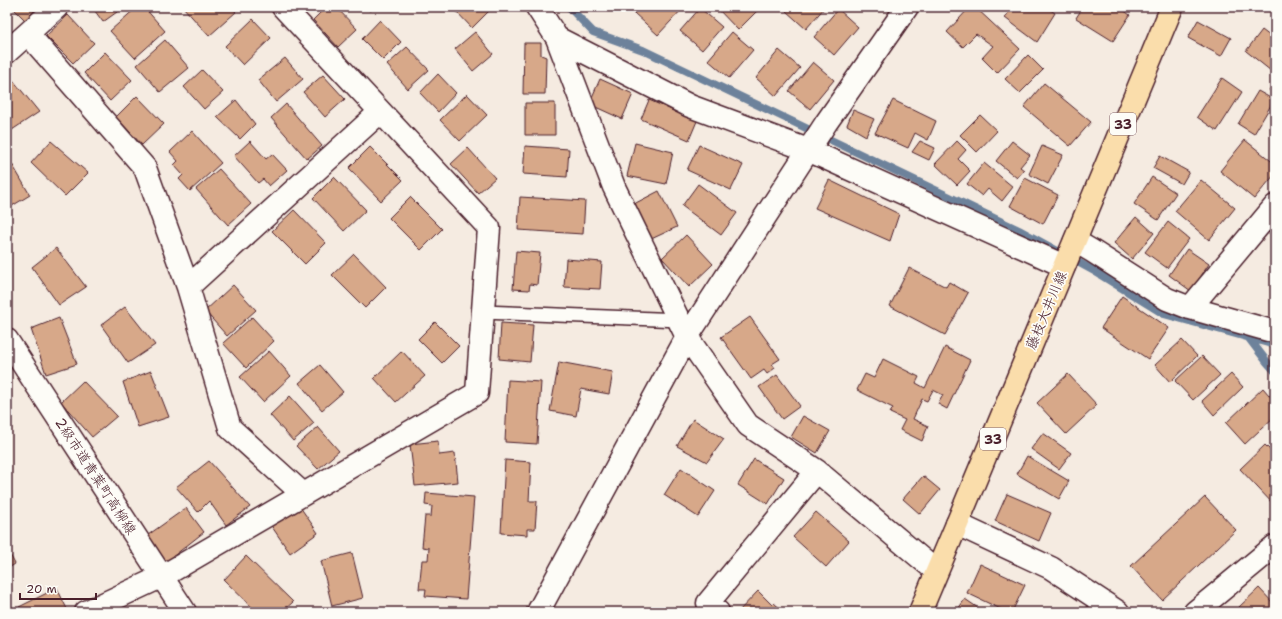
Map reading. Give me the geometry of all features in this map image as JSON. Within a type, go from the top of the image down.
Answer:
[{"type":"main road","name":"藤枝大井川線","points":[[920,612],[1172,7]]},
{"type":"street","points":[[7,52],[57,7]]},
{"type":"street","points":[[537,7],[557,38],[614,187],[684,329],[748,425],[817,471],[936,571]]},
{"type":"street","points":[[86,612],[162,576],[477,393],[489,228],[380,112],[286,8]]},
{"type":"street","points":[[538,612],[684,329],[808,150],[900,10]]},
{"type":"street","points":[[28,34],[145,168],[188,287],[230,428],[302,494]]},
{"type":"street","points":[[557,38],[690,106],[808,150],[1064,266]]},
{"type":"street","points":[[188,287],[380,112]]},
{"type":"street","points":[[1190,308],[1275,206]]},
{"type":"street","points":[[1075,241],[1167,299],[1190,308],[1275,332]]},
{"type":"street","name":"2級市道青葉町高柳線","points":[[7,340],[185,612]]},
{"type":"street","points":[[718,612],[708,603],[817,471]]},
{"type":"street","points":[[957,524],[1052,568],[1118,612]]},
{"type":"street","points":[[1195,612],[1275,546]]},
{"type":"lane","points":[[483,312],[684,329]]},
{"type":"building","points":[[12,7],[38,7],[25,20]]},
{"type":"building","points":[[92,7],[124,7],[103,22]]},
{"type":"building","points":[[137,7],[144,7],[165,31],[135,58],[110,31]]},
{"type":"building","points":[[183,7],[231,7],[236,12],[209,36]]},
{"type":"building","points":[[326,7],[336,7],[357,29],[338,47],[313,20]]},
{"type":"building","points":[[366,7],[375,7],[370,11]]},
{"type":"building","points":[[458,7],[492,8],[472,28],[455,10]]},
{"type":"building","points":[[640,7],[684,7],[658,35],[634,13]]},
{"type":"building","points":[[716,7],[761,7],[738,30]]},
{"type":"building","points":[[789,7],[825,7],[806,29],[786,11]]},
{"type":"building","points":[[970,7],[975,7],[1020,49],[997,73],[982,58],[993,46],[976,34],[963,47],[947,32]]},
{"type":"building","points":[[1012,7],[1046,7],[1055,13],[1037,42],[1005,18]]},
{"type":"building","points":[[1083,7],[1119,7],[1130,15],[1113,41],[1076,18]]},
{"type":"building","points":[[700,8],[722,27],[702,50],[680,31]]},
{"type":"building","points":[[838,9],[858,27],[834,55],[814,37]]},
{"type":"building","points":[[68,15],[94,43],[73,63],[46,36]]},
{"type":"building","points":[[253,19],[271,38],[243,65],[225,46]]},
{"type":"building","points":[[380,20],[401,42],[383,60],[362,39]]},
{"type":"building","points":[[1198,20],[1231,38],[1221,56],[1188,38]]},
{"type":"building","points":[[1262,30],[1275,40],[1275,67],[1271,71],[1246,51]]},
{"type":"building","points":[[475,32],[493,54],[473,71],[455,49]]},
{"type":"building","points":[[732,32],[753,50],[729,78],[708,60]]},
{"type":"building","points":[[165,40],[189,68],[160,92],[137,65]]},
{"type":"building","points":[[524,43],[541,43],[541,55],[546,57],[545,94],[523,94]]},
{"type":"building","points":[[407,47],[429,70],[408,89],[387,65]]},
{"type":"building","points":[[779,50],[800,68],[776,96],[756,78]]},
{"type":"building","points":[[105,52],[132,80],[110,101],[84,73]]},
{"type":"building","points":[[1028,55],[1043,70],[1020,93],[1005,79]]},
{"type":"building","points":[[285,58],[303,79],[276,102],[258,80]]},
{"type":"building","points":[[813,62],[834,80],[810,109],[789,91]]},
{"type":"building","points":[[202,70],[223,92],[204,109],[184,87]]},
{"type":"building","points":[[8,74],[39,112],[12,130],[7,124]]},
{"type":"building","points":[[438,74],[456,93],[438,112],[420,93]]},
{"type":"building","points":[[323,75],[345,99],[325,117],[303,92]]},
{"type":"building","points":[[1222,78],[1242,92],[1217,131],[1197,117]]},
{"type":"building","points":[[600,79],[633,94],[622,119],[589,104]]},
{"type":"building","points":[[1044,83],[1091,122],[1070,146],[1024,107]]},
{"type":"building","points":[[1275,83],[1275,96],[1269,90]]},
{"type":"building","points":[[1258,91],[1274,100],[1254,134],[1238,124]]},
{"type":"building","points":[[467,94],[487,115],[460,141],[440,120]]},
{"type":"building","points":[[137,96],[164,124],[142,145],[116,117]]},
{"type":"building","points":[[236,100],[255,124],[240,139],[217,117]]},
{"type":"building","points":[[649,100],[697,121],[689,140],[641,119]]},
{"type":"building","points":[[893,100],[936,121],[928,140],[915,133],[908,148],[875,133]]},
{"type":"building","points":[[525,103],[555,103],[555,135],[525,135]]},
{"type":"building","points":[[286,104],[322,146],[307,159],[271,118]]},
{"type":"building","points":[[853,110],[874,119],[866,136],[847,125]]},
{"type":"building","points":[[980,115],[997,131],[977,152],[960,135]]},
{"type":"building","points":[[192,131],[221,163],[190,191],[179,179],[183,175],[174,165],[178,161],[170,152]]},
{"type":"building","points":[[1245,140],[1275,164],[1275,174],[1254,199],[1220,171]]},
{"type":"building","points":[[51,141],[88,173],[65,196],[31,163]]},
{"type":"building","points":[[250,141],[266,159],[272,154],[287,170],[269,186],[263,179],[258,183],[234,156]]},
{"type":"building","points":[[920,141],[935,148],[929,160],[912,152]]},
{"type":"building","points":[[957,141],[966,150],[958,159],[970,171],[957,185],[935,164]]},
{"type":"building","points":[[1012,141],[1030,155],[1020,167],[1024,170],[1017,178],[996,161]]},
{"type":"building","points":[[635,143],[673,152],[666,184],[627,176]]},
{"type":"building","points":[[699,145],[743,165],[731,190],[687,170]]},
{"type":"building","points":[[525,146],[569,149],[567,177],[523,174]]},
{"type":"building","points":[[1042,146],[1063,155],[1048,184],[1029,174]]},
{"type":"building","points":[[370,147],[403,180],[381,201],[349,168]]},
{"type":"building","points":[[468,148],[495,178],[478,193],[451,164]]},
{"type":"building","points":[[1160,156],[1189,172],[1182,184],[1153,168]]},
{"type":"building","points":[[984,163],[1013,187],[1002,201],[988,189],[982,196],[967,184]]},
{"type":"building","points":[[12,164],[30,195],[7,209],[7,167]]},
{"type":"building","points":[[219,169],[251,204],[228,225],[196,189]]},
{"type":"building","points":[[334,177],[366,210],[344,231],[313,198]]},
{"type":"building","points":[[1152,177],[1176,193],[1158,220],[1134,204]]},
{"type":"building","points":[[1025,178],[1058,195],[1043,224],[1010,206]]},
{"type":"building","points":[[829,180],[899,214],[890,241],[815,208]]},
{"type":"building","points":[[1201,180],[1235,208],[1209,240],[1175,211]]},
{"type":"building","points":[[698,184],[737,213],[721,235],[682,206]]},
{"type":"building","points":[[659,191],[677,227],[647,241],[630,206]]},
{"type":"building","points":[[410,197],[442,229],[421,250],[389,218]]},
{"type":"building","points":[[520,197],[585,201],[583,234],[518,230]]},
{"type":"building","points":[[294,210],[326,243],[305,264],[272,231]]},
{"type":"building","points":[[1136,217],[1154,233],[1132,259],[1114,243]]},
{"type":"building","points":[[1168,222],[1189,239],[1167,268],[1145,252]]},
{"type":"building","points":[[686,235],[713,264],[689,287],[662,258]]},
{"type":"building","points":[[56,248],[86,287],[59,305],[32,267]]},
{"type":"building","points":[[1187,249],[1209,264],[1191,291],[1169,275]]},
{"type":"building","points":[[516,251],[540,253],[537,285],[530,284],[529,290],[513,289]]},
{"type":"building","points":[[354,254],[386,287],[365,308],[332,275]]},
{"type":"building","points":[[566,259],[602,262],[600,289],[564,287]]},
{"type":"building","points":[[909,268],[946,287],[949,282],[968,293],[945,335],[890,306]]},
{"type":"building","points":[[233,285],[256,310],[227,336],[205,311]]},
{"type":"building","points":[[1122,296],[1169,328],[1148,359],[1101,328]]},
{"type":"building","points":[[125,307],[155,345],[128,363],[101,325]]},
{"type":"building","points":[[252,317],[274,341],[246,368],[223,343]]},
{"type":"building","points":[[750,317],[780,359],[772,364],[775,368],[767,374],[764,370],[751,379],[721,337]]},
{"type":"building","points":[[59,318],[77,364],[46,374],[31,329]]},
{"type":"building","points":[[435,322],[459,346],[442,363],[418,339]]},
{"type":"building","points":[[501,323],[533,325],[530,362],[499,359]]},
{"type":"building","points":[[1182,340],[1197,356],[1170,382],[1155,365]]},
{"type":"building","points":[[945,347],[970,360],[947,409],[938,404],[943,395],[933,390],[927,401],[922,399],[913,419],[928,426],[922,441],[900,430],[905,420],[890,413],[893,408],[857,390],[865,374],[874,378],[883,359],[919,377],[916,383],[925,388]]},
{"type":"building","points":[[269,351],[291,376],[263,402],[240,377]]},
{"type":"building","points":[[402,351],[425,376],[396,402],[374,378]]},
{"type":"building","points":[[1202,356],[1220,375],[1193,400],[1175,381]]},
{"type":"building","points":[[559,362],[613,372],[609,394],[581,389],[576,416],[550,411]]},
{"type":"building","points":[[320,365],[343,392],[322,410],[299,383]]},
{"type":"building","points":[[151,371],[169,417],[138,427],[123,382]]},
{"type":"building","points":[[1068,374],[1097,405],[1066,434],[1037,403]]},
{"type":"building","points":[[1231,374],[1243,387],[1214,415],[1202,401]]},
{"type":"building","points":[[777,375],[800,406],[782,419],[759,387]]},
{"type":"building","points":[[508,380],[541,382],[537,444],[505,442]]},
{"type":"building","points":[[83,381],[117,416],[92,437],[61,402]]},
{"type":"building","points":[[1263,388],[1275,402],[1275,416],[1245,444],[1226,423]]},
{"type":"building","points":[[290,396],[314,423],[293,441],[270,415]]},
{"type":"building","points":[[803,416],[830,431],[817,453],[791,437]]},
{"type":"building","points":[[693,419],[724,439],[707,462],[677,446]]},
{"type":"building","points":[[318,427],[339,451],[318,469],[296,446]]},
{"type":"building","points":[[1043,433],[1071,453],[1059,469],[1031,449]]},
{"type":"building","points":[[438,441],[439,455],[455,453],[458,482],[415,486],[410,444]]},
{"type":"building","points":[[1265,445],[1275,455],[1275,506],[1240,469]]},
{"type":"building","points":[[1027,456],[1069,481],[1059,499],[1017,474]]},
{"type":"building","points":[[754,459],[784,478],[768,504],[738,485]]},
{"type":"building","points":[[505,460],[531,462],[529,501],[537,501],[535,529],[527,529],[527,535],[501,533]]},
{"type":"building","points":[[209,461],[250,507],[226,525],[209,501],[198,512],[176,487]]},
{"type":"building","points":[[681,468],[715,491],[698,517],[664,495]]},
{"type":"building","points":[[923,476],[940,490],[920,514],[903,499]]},
{"type":"building","points":[[426,493],[474,497],[466,599],[425,596],[426,589],[419,589],[422,560],[428,560],[429,548],[422,547],[425,516],[431,516],[432,506],[425,505]]},
{"type":"building","points":[[1007,494],[1051,513],[1039,541],[995,521]]},
{"type":"building","points":[[1205,497],[1236,530],[1162,600],[1131,566]]},
{"type":"building","points":[[298,504],[318,533],[290,553],[270,524]]},
{"type":"building","points":[[186,508],[204,532],[166,562],[148,535]]},
{"type":"building","points":[[816,512],[849,541],[826,567],[793,537]]},
{"type":"building","points":[[7,549],[15,564],[7,569]]},
{"type":"building","points":[[352,553],[363,598],[332,606],[321,561]]},
{"type":"building","points":[[246,556],[293,602],[282,612],[257,612],[224,580]]},
{"type":"building","points":[[980,564],[1025,585],[1012,612],[1007,612],[967,593]]},
{"type":"building","points":[[57,588],[67,609],[61,612],[22,612],[19,607]]},
{"type":"building","points":[[1259,588],[1275,605],[1275,610],[1273,612],[1243,612],[1239,607]]},
{"type":"building","points":[[758,591],[772,605],[774,603],[784,612],[738,612]]},
{"type":"building","points":[[965,599],[984,612],[956,612]]},
{"type":"waterway","points":[[569,7],[593,32],[643,50],[1019,230],[1096,272],[1164,314],[1275,345]]},
{"type":"waterway","points":[[1248,337],[1275,371]]}]
